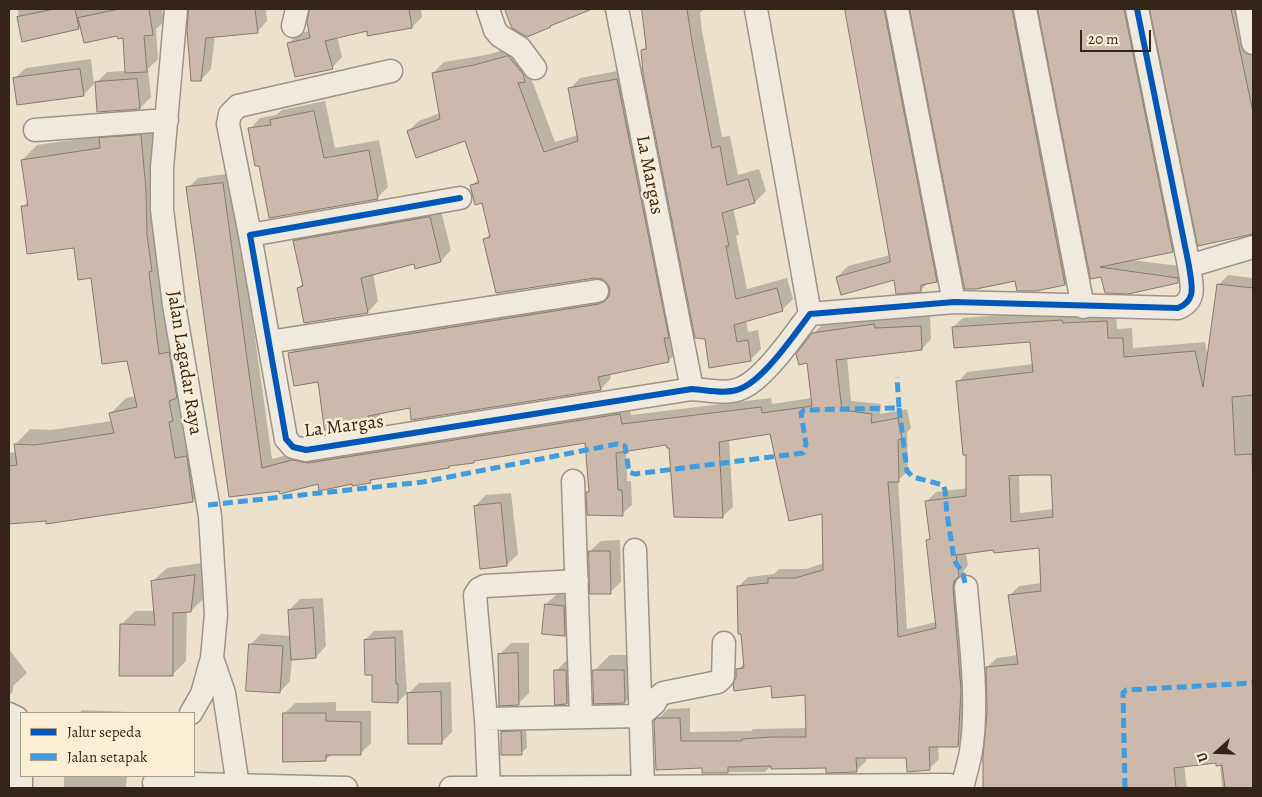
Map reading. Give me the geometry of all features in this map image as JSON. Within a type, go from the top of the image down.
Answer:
[{"type":"street","name":"Jalan Lagadar Raya","points":[[176,9],[162,168],[162,210],[174,305],[210,516],[216,614],[212,658],[202,694],[193,712]]},
{"type":"street","points":[[488,9],[495,30],[500,36],[520,48],[535,68]]},
{"type":"street","name":"La Margas","points":[[391,71],[238,106],[230,114],[228,124],[270,342],[286,439],[293,447],[306,450],[692,389],[617,9]]},
{"type":"street","points":[[756,9],[810,314]]},
{"type":"street","points":[[898,9],[954,302]]},
{"type":"street","points":[[1025,9],[1083,307]]},
{"type":"street","points":[[692,389],[728,392],[743,388],[768,367],[810,314],[954,302],[1083,307],[1178,308],[1186,305],[1191,298],[1192,289],[1189,266],[1137,9]]},
{"type":"street","points":[[1246,9],[1253,43]]},
{"type":"street","points":[[35,130],[167,120]]},
{"type":"street","points":[[250,235],[460,198]]},
{"type":"street","points":[[1189,266],[1253,247]]},
{"type":"street","points":[[270,342],[596,291]]},
{"type":"street","points":[[573,481],[581,716]]},
{"type":"street","points":[[635,550],[643,787]]},
{"type":"street","points":[[489,788],[486,719],[475,595],[479,589],[485,586],[577,581]]},
{"type":"street","points":[[962,788],[971,750],[974,718],[973,676],[966,587]]},
{"type":"street","points":[[486,719],[640,716],[663,693],[718,682],[723,677],[724,643]]},
{"type":"street","points":[[212,658],[224,693],[238,786]]},
{"type":"street","points":[[9,714],[16,718],[20,730]]},
{"type":"street","points":[[155,782],[346,788]]},
{"type":"street","points":[[451,788],[949,785],[955,788]]},
{"type":"building","points":[[55,9],[75,9],[79,29],[22,42],[17,17]]},
{"type":"building","points":[[120,9],[149,9],[153,35],[144,36],[147,72],[125,73],[123,38],[118,39],[117,36],[84,43],[78,18]]},
{"type":"building","points":[[189,9],[255,9],[258,33],[206,38],[201,81],[191,81],[187,30]]},
{"type":"building","points":[[310,9],[409,9],[412,28],[367,36],[367,31],[325,41],[333,69],[295,77],[287,43],[310,38],[307,22]]},
{"type":"building","points":[[505,9],[590,10],[527,37],[512,28]]},
{"type":"building","points":[[642,9],[687,9],[712,148],[720,146],[727,185],[748,179],[755,203],[722,213],[729,246],[726,246],[736,299],[777,288],[783,311],[734,325],[737,342],[748,340],[751,361],[709,368],[705,339],[695,338],[643,74],[641,50],[646,49]]},
{"type":"building","points":[[845,9],[884,9],[937,282],[921,285],[921,292],[896,294],[894,280],[841,295],[836,277],[890,262]]},
{"type":"building","points":[[910,9],[1012,9],[1065,285],[1036,291],[1017,291],[1015,281],[976,289],[965,289]]},
{"type":"building","points":[[1038,9],[1124,9],[1173,252],[1100,267],[1178,278],[1178,283],[1128,294],[1105,293],[1101,277],[1091,279]]},
{"type":"building","points":[[1150,9],[1231,9],[1253,112],[1253,234],[1198,246]]},
{"type":"building","points":[[508,56],[523,74],[525,82],[518,83],[544,152],[578,141],[568,88],[617,79],[669,338],[664,338],[669,362],[598,377],[601,390],[411,420],[410,408],[368,416],[370,427],[325,434],[318,382],[294,386],[288,353],[599,304],[609,296],[610,289],[607,283],[602,279],[595,278],[496,293],[483,239],[490,237],[482,203],[475,205],[470,185],[479,183],[465,141],[416,158],[407,131],[440,119],[432,73]]},
{"type":"building","points":[[80,69],[84,96],[17,105],[13,78]]},
{"type":"building","points":[[137,79],[140,109],[97,112],[95,82]]},
{"type":"building","points":[[314,111],[324,158],[369,150],[378,199],[269,218],[259,166],[255,166],[248,128],[271,125],[270,120]]},
{"type":"building","points":[[141,135],[146,190],[147,235],[152,271],[149,272],[159,354],[169,352],[177,398],[169,401],[173,421],[169,422],[175,458],[187,456],[193,502],[46,524],[46,521],[9,524],[9,466],[17,465],[14,444],[35,445],[114,433],[109,413],[137,407],[127,361],[102,364],[91,278],[78,280],[74,248],[27,254],[21,206],[28,206],[21,160],[100,148],[99,138]]},
{"type":"building","points":[[223,183],[262,468],[292,460],[308,463],[620,414],[622,424],[761,407],[762,413],[812,406],[807,363],[799,365],[796,354],[812,333],[874,324],[875,328],[921,326],[922,350],[836,360],[842,410],[872,414],[871,423],[898,418],[902,439],[898,440],[899,482],[888,482],[898,637],[936,628],[926,540],[930,539],[925,501],[966,496],[966,455],[963,455],[956,381],[1033,372],[1030,342],[954,348],[952,327],[1062,320],[1063,323],[1107,321],[1108,338],[1123,338],[1124,357],[1195,351],[1203,387],[1217,284],[1253,288],[1253,395],[1232,397],[1235,455],[1252,454],[1253,788],[1225,788],[1222,765],[1216,766],[1216,763],[1174,768],[1176,788],[983,788],[983,757],[987,712],[986,667],[1018,664],[1008,595],[1041,591],[1039,548],[994,553],[993,550],[956,555],[959,576],[954,581],[953,588],[961,690],[958,747],[929,747],[930,770],[907,772],[906,758],[856,758],[857,772],[826,773],[826,768],[771,769],[771,766],[728,767],[728,773],[702,773],[702,768],[656,770],[654,721],[657,718],[680,718],[681,741],[742,741],[742,739],[771,737],[806,737],[805,695],[772,698],[771,686],[734,691],[733,684],[736,677],[736,669],[744,668],[741,634],[738,634],[737,586],[768,583],[768,578],[795,578],[823,570],[822,514],[789,521],[770,434],[719,442],[723,518],[674,517],[669,448],[666,445],[616,453],[618,490],[622,490],[623,516],[587,515],[586,492],[589,492],[585,443],[474,461],[474,463],[449,466],[449,468],[370,480],[371,483],[352,486],[352,484],[319,491],[318,484],[280,494],[279,491],[229,497],[186,187]],"holes":[[[1051,475],[1053,517],[1011,522],[1009,476]]]},
{"type":"building","points":[[430,217],[441,262],[415,269],[414,264],[361,278],[368,313],[304,323],[297,288],[303,286],[293,241]]},
{"type":"building","points":[[501,503],[507,566],[480,569],[474,506]]},
{"type":"building","points":[[589,551],[610,551],[611,594],[590,594]]},
{"type":"building","points":[[195,575],[191,612],[173,613],[173,676],[119,676],[120,624],[155,625],[151,581]]},
{"type":"building","points":[[545,604],[564,606],[565,636],[542,634]]},
{"type":"building","points":[[313,608],[316,658],[291,660],[288,610]]},
{"type":"building","points":[[395,638],[398,703],[372,702],[372,675],[365,675],[364,640]]},
{"type":"building","points":[[249,644],[283,646],[280,693],[246,691]]},
{"type":"building","points":[[518,653],[519,705],[499,706],[498,654]]},
{"type":"building","points":[[554,670],[566,670],[567,704],[555,705]]},
{"type":"building","points":[[593,670],[624,670],[625,703],[594,704]]},
{"type":"building","points":[[441,692],[442,744],[408,744],[407,693]]},
{"type":"building","points":[[283,713],[326,713],[326,721],[361,722],[361,755],[326,755],[326,761],[283,762]]},
{"type":"building","points":[[521,731],[522,755],[501,755],[501,732]]},
{"type":"marked path","points":[[208,505],[423,482],[617,444],[625,446],[629,472],[635,474],[803,453],[806,444],[801,413],[804,410],[899,408],[897,377]]},
{"type":"marked path","points":[[899,408],[907,471],[913,477],[943,485],[954,559],[962,570],[966,587]]},
{"type":"marked path","points":[[1125,788],[1123,693],[1126,690],[1253,683]]},
{"type":"cycle path","points":[[460,198],[250,235],[286,439],[293,447],[306,450],[692,389],[717,392],[736,390],[751,383],[769,366],[810,314],[954,302],[1178,308],[1184,305],[1191,296],[1192,290],[1189,266],[1137,9]]}]
